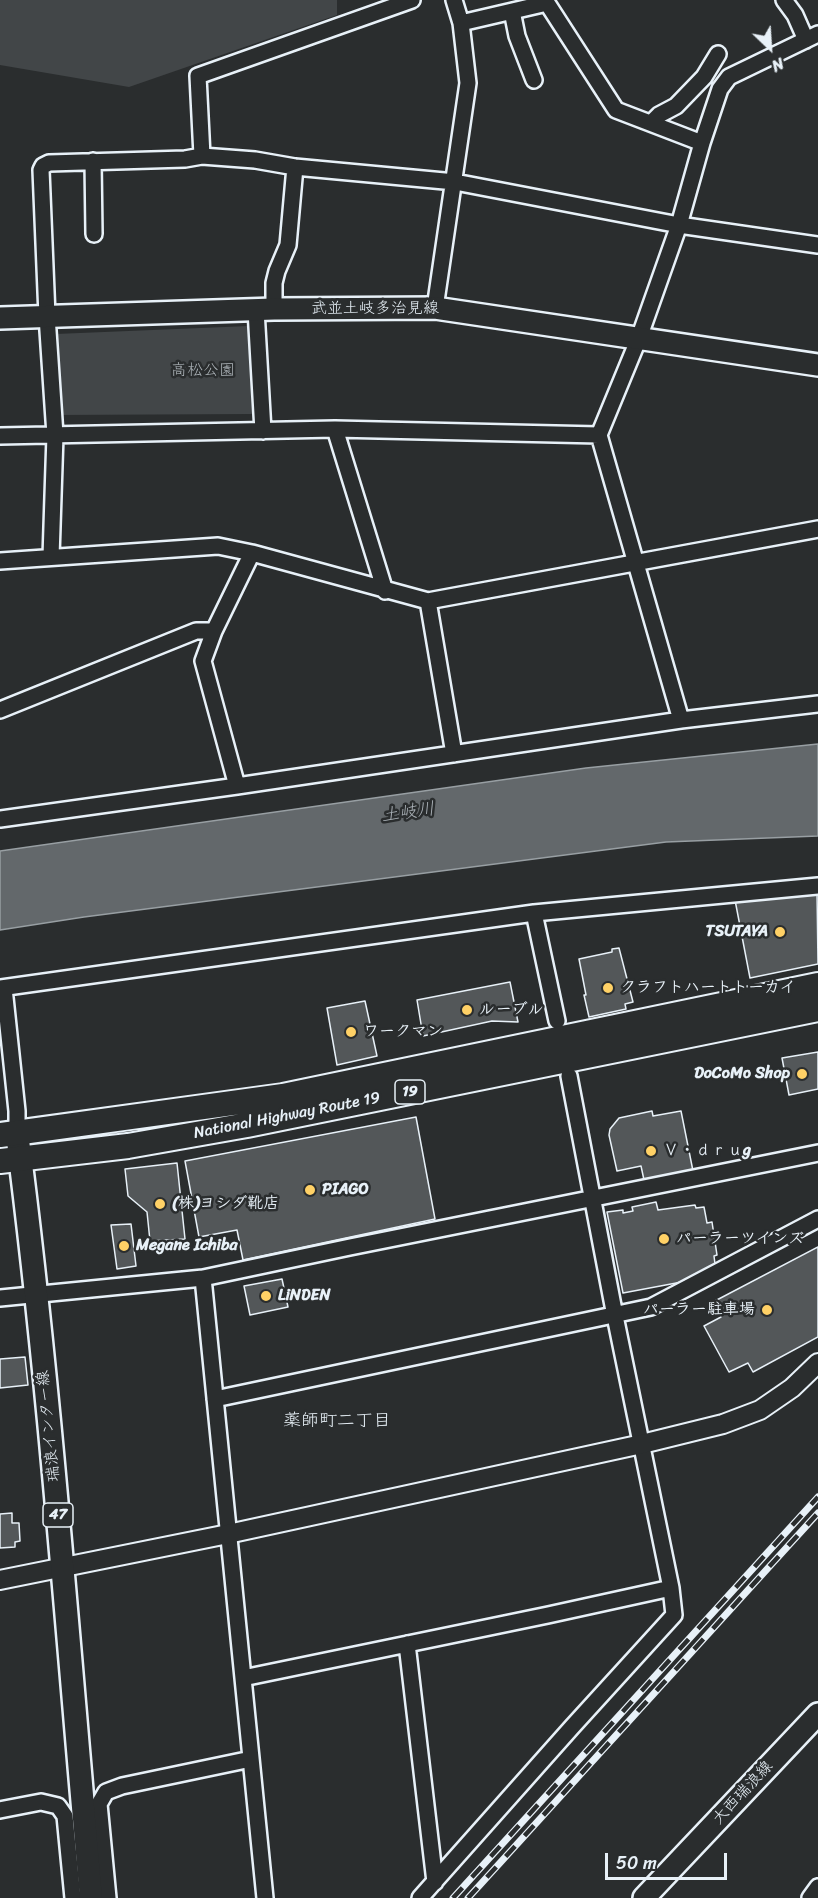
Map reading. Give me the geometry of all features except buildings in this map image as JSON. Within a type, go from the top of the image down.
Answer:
[{"type":"highway","name":"National Highway Route 19","points":[[9,1134],[284,1096],[818,985]]},
{"type":"highway","name":"National Highway Route 19","points":[[10,1160],[129,1146],[247,1125],[818,1009]]},
{"type":"main road","name":"武並土岐多治見線","points":[[0,318],[265,309],[435,308],[818,365]]},
{"type":"main road","name":"瑞浪インター線","points":[[9,1134],[10,1160],[36,1294],[63,1566],[91,1898]]},
{"type":"main road","name":"大西瑞浪線","points":[[644,1898],[818,1714]]},
{"type":"street","points":[[202,156],[198,76],[412,0]]},
{"type":"street","points":[[435,308],[468,83],[461,23],[454,0]]},
{"type":"street","points":[[681,720],[599,435],[639,338],[679,225],[720,89],[729,77],[812,37],[784,0]]},
{"type":"street","points":[[461,23],[546,3],[616,110],[702,143]]},
{"type":"street","points":[[512,11],[517,36],[534,80]]},
{"type":"street","points":[[651,123],[659,115],[676,106],[704,77],[718,54]]},
{"type":"street","points":[[51,557],[55,435],[41,170],[43,166],[50,163],[185,159],[202,156],[255,160],[295,167],[455,182],[679,225],[818,245]]},
{"type":"street","points":[[93,161],[94,234]]},
{"type":"street","points":[[263,431],[265,309],[288,245],[295,167]]},
{"type":"street","points":[[0,436],[335,429],[599,435]]},
{"type":"street","points":[[335,429],[385,591]]},
{"type":"street","points":[[0,561],[219,546],[428,601],[818,529]]},
{"type":"street","points":[[237,786],[204,661],[214,631],[252,553]]},
{"type":"street","points":[[428,601],[454,754]]},
{"type":"street","points":[[0,710],[196,631],[214,631]]},
{"type":"street","points":[[0,819],[681,720],[818,704]]},
{"type":"street","points":[[9,1134],[17,1111],[2,988],[534,913],[818,886]]},
{"type":"street","points":[[534,913],[557,1021]]},
{"type":"street","points":[[420,1898],[674,1615],[671,1588],[569,1076]]},
{"type":"street","points":[[0,1298],[203,1278],[818,1153]]},
{"type":"street","points":[[215,1399],[368,1365],[651,1308],[818,1219]]},
{"type":"street","points":[[203,1278],[265,1898]]},
{"type":"street","points":[[0,1580],[228,1534],[642,1444],[723,1424],[760,1410],[792,1388],[818,1363]]},
{"type":"street","points":[[243,1678],[548,1616],[671,1588]]},
{"type":"street","points":[[407,1644],[435,1882]]},
{"type":"street","points":[[108,1898],[99,1804],[106,1792],[122,1786],[251,1759]]},
{"type":"street","points":[[0,1810],[41,1802],[58,1806],[65,1816],[73,1898]]},
{"type":"street","points":[[810,1898],[818,1887]]},
{"type":"green space","points":[[0,0],[337,0],[337,15],[129,87],[0,65]]},
{"type":"green space","name":"高松公園","points":[[249,326],[252,414],[54,415],[56,334]]},
{"type":"water","name":"土岐川","points":[[818,744],[818,836],[666,842],[84,917],[0,930],[0,851],[586,768]]},
{"type":"railway","points":[[453,1898],[818,1497]]},
{"type":"railway","points":[[468,1898],[818,1513]]},
{"type":"place","name":"TSUTAYA","points":[[780,932]]},
{"type":"place","name":"クラフトハートトーカイ","points":[[608,988]]},
{"type":"place","name":"ルーブル","points":[[467,1010]]},
{"type":"place","name":"ワークマン","points":[[351,1032]]},
{"type":"place","name":"DoCoMo Shop","points":[[802,1074]]},
{"type":"place","name":"Ｖ・ｄｒｕg","points":[[651,1151]]},
{"type":"place","name":"PIAGO","points":[[310,1190]]},
{"type":"place","name":"(株)ヨシダ靴店","points":[[160,1204]]},
{"type":"place","name":"パーラーツインズ","points":[[664,1239]]},
{"type":"place","name":"Megane Ichiba","points":[[124,1246]]},
{"type":"place","name":"LiNDEN","points":[[266,1296]]},
{"type":"place","name":"パーラー駐車場","points":[[767,1310]]},
{"type":"district","name":"薬師町二丁目","points":[[337,1421]]}]
